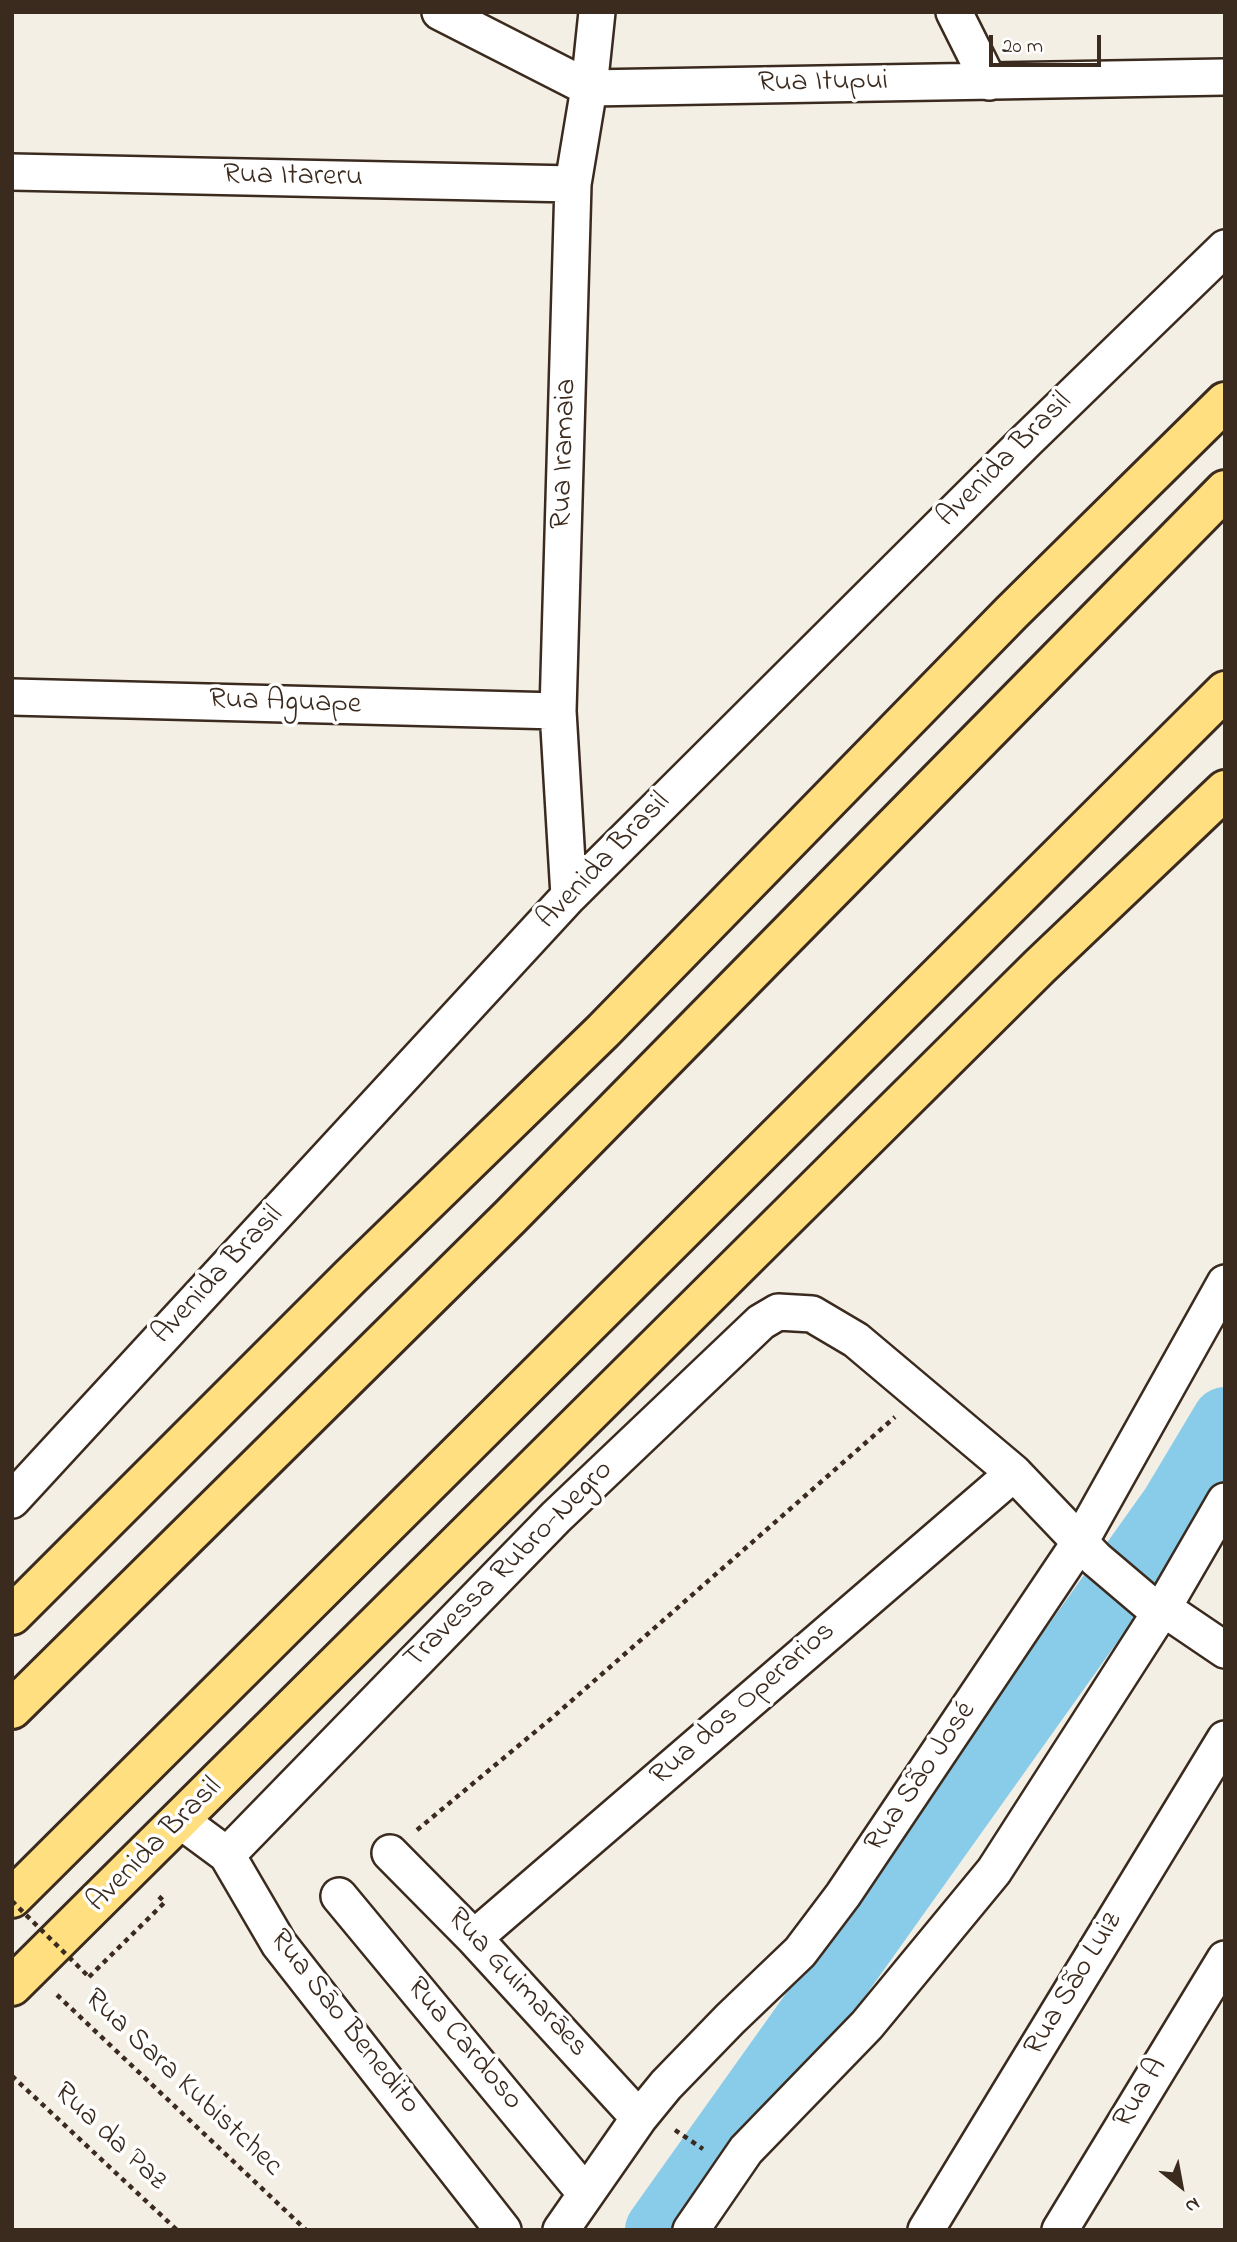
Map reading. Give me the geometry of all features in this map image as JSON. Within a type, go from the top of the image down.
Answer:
[{"type":"highway","points":[[12,1615],[351,1276],[603,1031],[1011,613],[1225,401]]},
{"type":"highway","points":[[12,1709],[530,1197],[1225,490]]},
{"type":"highway","points":[[12,1899],[1225,691]]},
{"type":"highway","points":[[1144,771],[1225,711]]},
{"type":"highway","name":"Avenida Brasil","points":[[21,1978],[1040,966],[1225,790]]},
{"type":"street","name":"Rua Itupui","points":[[440,12],[589,88],[1225,77]]},
{"type":"street","name":"Rua Iramaia","points":[[569,896],[558,711],[573,184],[589,88],[597,12]]},
{"type":"street","points":[[954,12],[989,82]]},
{"type":"street","name":"Rua Itareru","points":[[12,172],[573,184]]},
{"type":"street","name":"Avenida Brasil","points":[[12,1500],[569,896],[1027,440],[1225,248]]},
{"type":"street","name":"Rua Aguape","points":[[12,697],[558,711]]},
{"type":"street","name":"Rua São José","points":[[561,2230],[586,2194],[654,2122],[730,2019],[800,1952],[1088,1551],[1225,1283]]},
{"type":"street","name":"Travessa Rubro-Negro","points":[[228,1855],[555,1517],[761,1322],[778,1312],[812,1314],[856,1340],[922,1393]]},
{"type":"street","points":[[922,1393],[1014,1473],[1088,1551],[1156,1606],[1225,1650]]},
{"type":"street","name":"Rua dos Operarios","points":[[474,1938],[1014,1473]]},
{"type":"street","points":[[691,2230],[746,2150],[867,2025],[994,1871],[1156,1606],[1223,1506]]},
{"type":"street","name":"Rua São Luiz","points":[[926,2230],[1225,1739]]},
{"type":"street","name":"Rua Sāo Benedito","points":[[181,1821],[228,1855],[279,1944],[503,2230]]},
{"type":"street","name":"Rua Guimarāes","points":[[390,1853],[654,2122]]},
{"type":"street","name":"Rua Cardoso","points":[[340,1896],[586,2194]]},
{"type":"street","name":"Rua A","points":[[1060,2230],[1225,1959]]},
{"type":"path","points":[[390,1853],[563,1708],[922,1393]]},
{"type":"path","points":[[12,1899],[89,1977],[165,1902]]},
{"type":"path","name":"Rua Sara Kubistchec","points":[[21,1978],[306,2230]]},
{"type":"path","name":"Rua da Paz","points":[[12,2076],[177,2230]]},
{"type":"path","points":[[654,2122],[709,2154]]},
{"type":"waterway","points":[[658,2230],[1173,1507],[1225,1420]]}]
